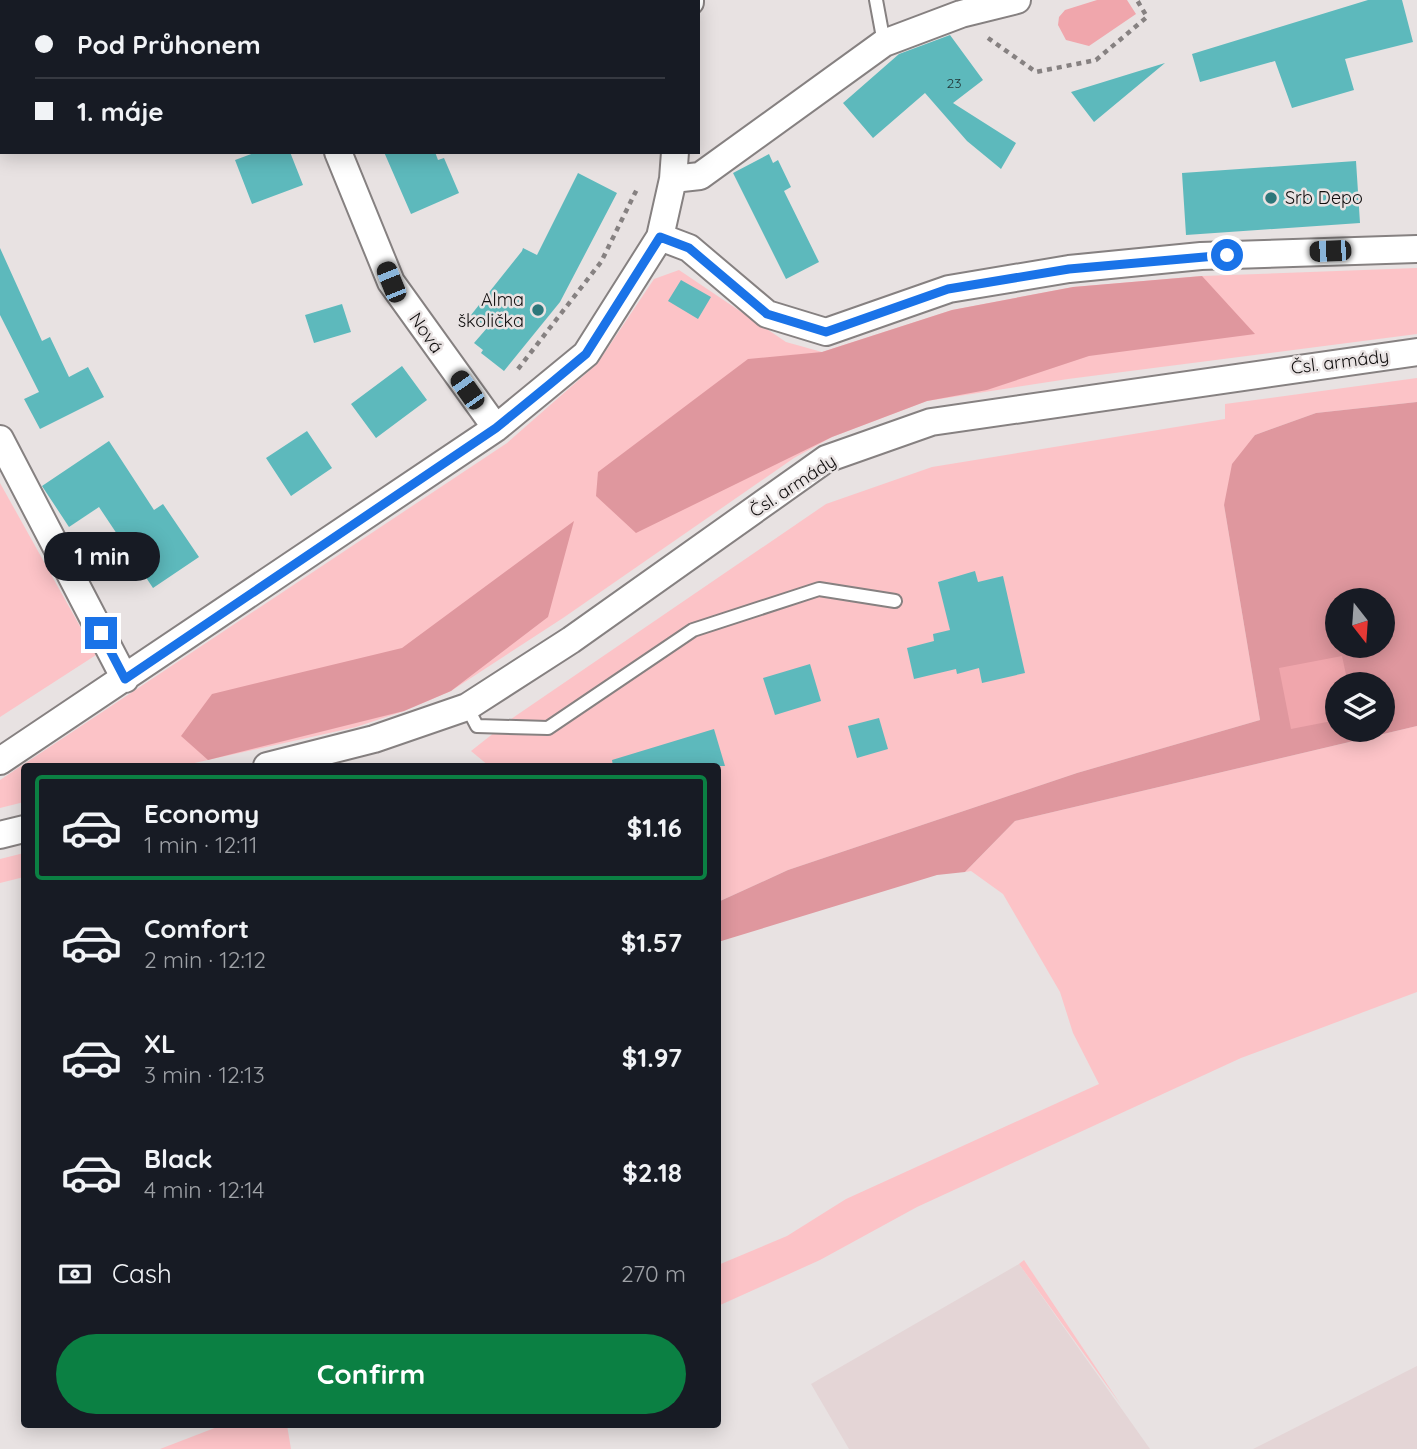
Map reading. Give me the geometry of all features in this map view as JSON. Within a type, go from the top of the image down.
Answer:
[{"type":"street","points":[[673,179],[700,176],[884,43],[961,14],[1017,0]]},
{"type":"street","name":"Nová","points":[[339,154],[391,282],[496,428]]},
{"type":"street","points":[[0,761],[496,428],[586,354],[660,237],[673,179],[675,154]]},
{"type":"street","points":[[660,237],[689,248],[767,314],[826,332],[948,289],[1069,269],[1201,256],[1417,249]]},
{"type":"street","name":"Čsl. armády","points":[[279,763],[374,739],[467,707],[571,640],[826,459],[931,422],[1417,352]]},
{"type":"street","points":[[0,439],[125,679]]},
{"type":"street","points":[[0,835],[21,830]]},
{"type":"lane","points":[[876,0],[884,43]]},
{"type":"lane","points":[[467,707],[477,726],[548,728],[693,630],[819,589],[895,601]]},
{"type":"path","points":[[961,14],[997,47],[1036,72],[1096,60],[1147,17],[1137,0]]},
{"type":"path","points":[[514,373],[601,262],[637,190],[640,177]]},
{"type":"shaded area","points":[[1097,0],[1127,0],[1136,14],[1089,46],[1066,40],[1058,25],[1059,17],[1065,10]]},
{"type":"shaded area","points":[[1417,268],[1417,334],[1068,379],[927,401],[832,437],[794,458],[563,618],[451,691],[404,711],[356,727],[194,763],[26,763],[507,443],[597,364],[654,279],[679,270],[786,342],[822,352],[952,310],[1073,287],[1202,276]]},
{"type":"shaded area","points":[[1202,276],[1255,334],[1089,356],[987,390],[927,401],[832,437],[636,533],[596,496],[598,472],[748,359],[822,352],[952,310],[1073,287]]},
{"type":"shaded area","points":[[1417,378],[1417,402],[1316,413],[1255,435],[1224,505],[1260,720],[1077,773],[788,870],[721,901],[721,763],[485,763],[471,751],[514,717],[826,504],[932,467],[1225,419],[1225,404]]},
{"type":"shaded area","points":[[1417,402],[1417,726],[1395,731],[1395,672],[1325,672],[1325,742],[1349,742],[1015,821],[965,872],[937,875],[721,941],[721,901],[788,870],[1077,773],[1260,720],[1224,505],[1232,464],[1255,435],[1316,413]]},
{"type":"shaded area","points":[[0,483],[96,655],[0,717]]},
{"type":"shaded area","points":[[574,521],[548,617],[451,691],[404,711],[208,760],[181,736],[212,694],[402,648]]},
{"type":"shaded area","points":[[1342,658],[1345,672],[1325,672],[1325,722],[1291,729],[1279,668]]},
{"type":"shaded area","points":[[1417,726],[1417,992],[1241,1058],[917,1207],[820,1260],[721,1305],[721,1264],[787,1236],[846,1199],[1099,1084],[1073,1033],[1060,992],[1003,894],[971,871],[965,872],[1015,821],[1349,742],[1395,742],[1395,731]]},
{"type":"shaded area","points":[[21,766],[21,803],[0,808],[0,780]]},
{"type":"shaded area","points":[[21,854],[21,878],[0,883],[0,859]]},
{"type":"shaded area","points":[[1024,1260],[1121,1405],[1019,1264]]},
{"type":"shaded area","points":[[1019,1264],[1150,1449],[849,1449],[811,1384]]},
{"type":"shaded area","points":[[1417,1366],[1417,1449],[1253,1449]]},
{"type":"shaded area","points":[[215,1428],[288,1428],[291,1449],[160,1449]]},
{"type":"building","points":[[1368,0],[1402,0],[1413,42],[1345,59],[1354,90],[1292,108],[1275,61],[1200,82],[1192,54]]},
{"type":"building","points":[[950,35],[983,80],[953,103],[1016,143],[1001,169],[967,141],[925,93],[873,138],[843,103],[899,54]]},
{"type":"building","points":[[1165,63],[1094,122],[1071,92]]},
{"type":"building","points":[[252,154],[291,154],[303,185],[252,204],[235,160]]},
{"type":"building","points":[[385,154],[436,154],[438,160],[444,158],[459,193],[411,214]]},
{"type":"building","points":[[769,154],[773,163],[778,160],[791,187],[784,191],[819,262],[786,279],[733,173]]},
{"type":"building","name":"Srb Depo","points":[[1356,161],[1360,223],[1186,235],[1182,173]]},
{"type":"building","points":[[578,173],[617,193],[560,302],[504,371],[481,353],[483,350],[474,343],[487,328],[471,315],[523,248],[537,255]]},
{"type":"building","points":[[0,248],[42,341],[50,337],[69,377],[88,367],[104,397],[40,429],[24,399],[39,392],[0,315]]},
{"type":"building","points":[[681,280],[711,297],[698,319],[668,301]]},
{"type":"building","points":[[342,304],[351,332],[314,343],[305,315]]},
{"type":"building","points":[[402,366],[427,400],[376,438],[351,404]]},
{"type":"building","points":[[307,431],[332,468],[291,496],[266,458]]},
{"type":"building","points":[[109,441],[154,510],[163,504],[199,557],[153,588],[99,507],[69,527],[42,486]]},
{"type":"building","points":[[975,571],[978,582],[1003,576],[1025,673],[982,683],[979,668],[957,674],[956,669],[914,679],[907,648],[934,641],[933,634],[950,630],[938,582]]},
{"type":"building","points":[[810,664],[821,701],[775,715],[763,678]]},
{"type":"building","points":[[879,718],[888,749],[857,758],[848,726]]},
{"type":"building","points":[[714,729],[725,766],[721,766],[721,763],[612,763],[612,760]]},
{"type":"place","name":"Srb Depo","points":[[1271,198]]},
{"type":"place","name":"Alma školička","points":[[538,310]]},
{"type":"route","points":[[101,633],[125,679],[496,428],[586,354],[660,237],[689,248],[767,314],[826,332],[948,289],[1069,269],[1227,255]]}]
